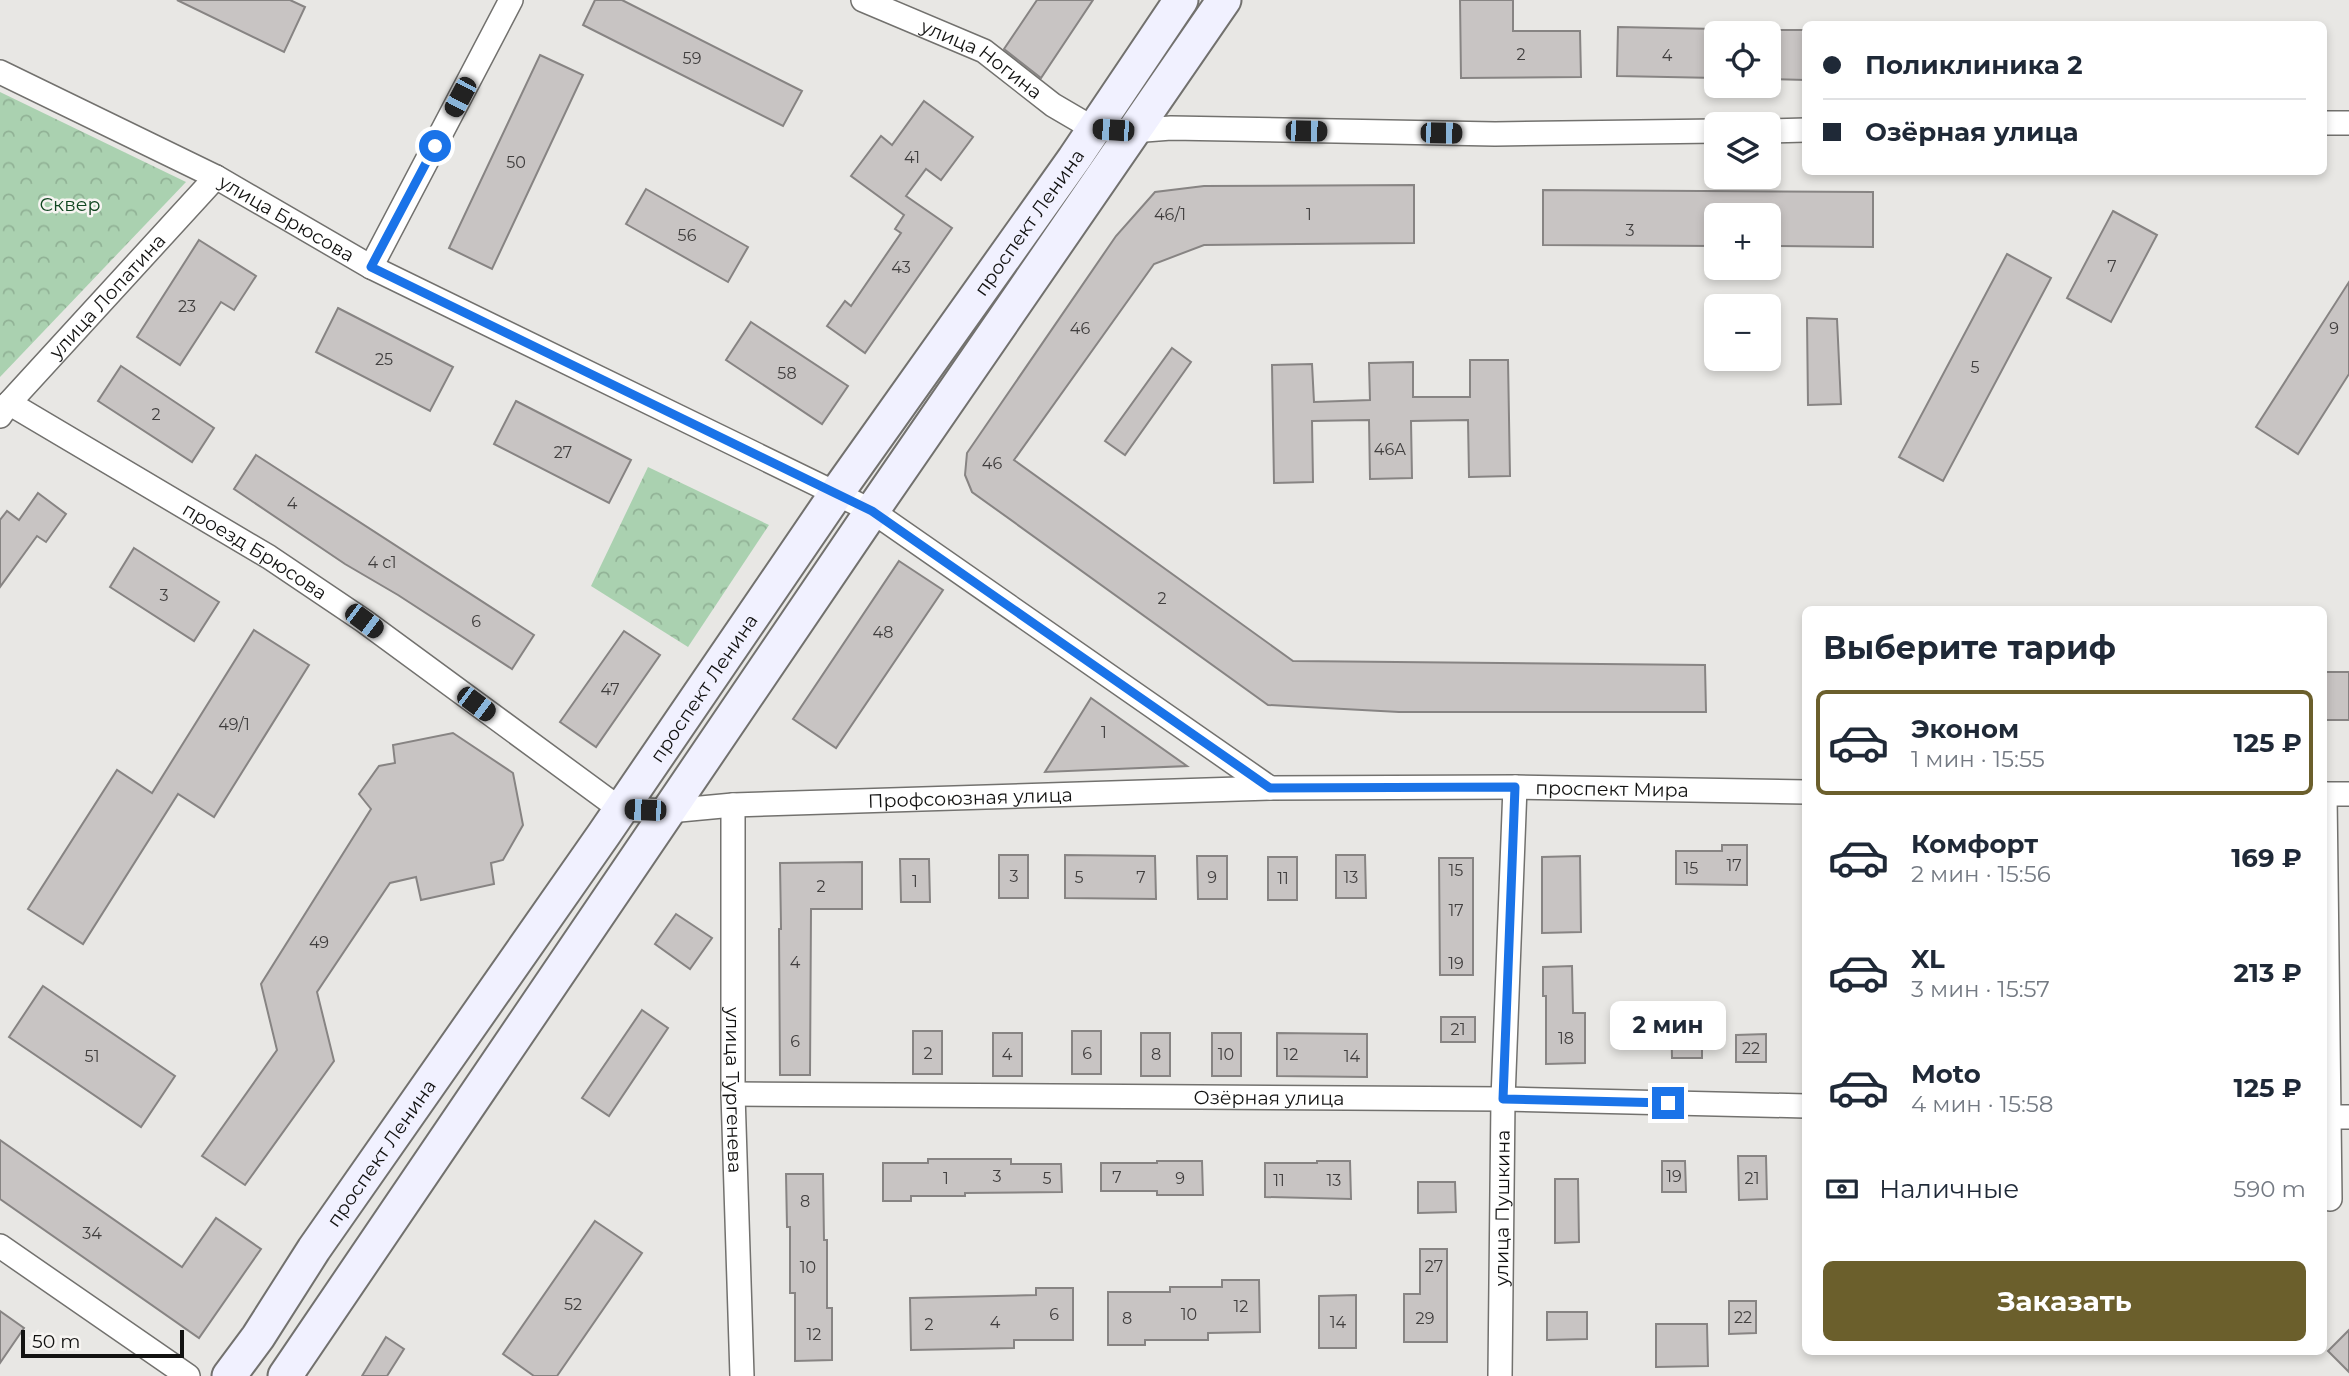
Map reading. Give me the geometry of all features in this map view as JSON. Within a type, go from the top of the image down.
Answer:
[{"type":"main road","name":"проспект Ленина","points":[[229,1376],[836,494],[1181,0]]},
{"type":"main road","name":"проспект Ленина","points":[[285,1376],[872,511],[1224,0]]},
{"type":"street","points":[[371,267],[511,0]]},
{"type":"street","name":"улица Ногина","points":[[863,0],[984,51],[1053,105],[1094,128]]},
{"type":"street","name":"улица Брюсова","points":[[0,72],[216,177],[371,267],[836,494]]},
{"type":"street","points":[[2327,123],[2349,122]]},
{"type":"street","points":[[1094,128],[1132,131],[1171,128],[1495,134],[1704,131]]},
{"type":"street","points":[[1781,131],[1802,130]]},
{"type":"street","name":"улица Лопатина","points":[[4,410],[216,177]]},
{"type":"street","name":"проезд Брюсова","points":[[4,410],[290,571],[364,621],[620,809]]},
{"type":"street","points":[[836,494],[872,511],[1270,788]]},
{"type":"street","name":"проспект Мира","points":[[1270,788],[1515,787],[1802,792]]},
{"type":"street","name":"улица Пушкина","points":[[1500,1376],[1503,1099],[1515,787]]},
{"type":"street","name":"Профсоюзная улица","points":[[670,811],[733,805],[1270,788]]},
{"type":"street","points":[[2327,794],[2349,794]]},
{"type":"street","name":"улица Тургенева","points":[[733,805],[733,1094],[742,1376]]},
{"type":"street","points":[[620,809],[670,811]]},
{"type":"street","points":[[2327,891],[2334,1117],[2330,1199]]},
{"type":"street","name":"Озёрная улица","points":[[733,1094],[1503,1099],[1802,1106]]},
{"type":"street","points":[[0,1246],[188,1376]]},
{"type":"green space","name":"Сквер","points":[[0,92],[186,182],[0,377]]},
{"type":"green space","points":[[648,467],[769,525],[688,647],[591,586]]},
{"type":"building","points":[[177,0],[290,0],[305,7],[284,52]]},
{"type":"building","points":[[595,0],[622,0],[802,91],[783,126],[583,25]]},
{"type":"building","points":[[1037,0],[1093,0],[1041,78],[1004,49]]},
{"type":"building","points":[[1460,0],[1513,0],[1513,31],[1580,31],[1581,77],[1461,78]]},
{"type":"building","points":[[1618,27],[1704,29],[1704,78],[1617,76]]},
{"type":"building","points":[[1781,30],[1802,30],[1802,80],[1781,79]]},
{"type":"building","points":[[540,55],[583,75],[492,269],[449,248]]},
{"type":"building","points":[[924,101],[973,137],[941,180],[926,169],[906,196],[952,228],[865,353],[827,326],[845,301],[851,306],[901,233],[895,229],[904,215],[851,176],[881,136],[892,145]]},
{"type":"building","points":[[1414,185],[1414,243],[1204,245],[1154,264],[1014,460],[1293,661],[1705,665],[1706,712],[1399,712],[1268,705],[972,492],[965,475],[967,453],[1116,236],[1155,192],[1204,186]]},
{"type":"building","points":[[646,189],[748,247],[728,282],[626,224]]},
{"type":"building","points":[[1543,190],[1873,192],[1873,247],[1781,246],[1781,203],[1704,203],[1704,246],[1543,245]]},
{"type":"building","points":[[2113,211],[2157,235],[2111,322],[2067,298]]},
{"type":"building","points":[[199,240],[256,276],[234,310],[221,302],[180,365],[137,337]]},
{"type":"building","points":[[2007,254],[2051,278],[1943,481],[1899,457]]},
{"type":"building","points":[[2349,282],[2349,374],[2298,454],[2256,427]]},
{"type":"building","points":[[338,308],[453,367],[430,411],[316,352]]},
{"type":"building","points":[[1807,318],[1837,319],[1841,404],[1808,405]]},
{"type":"building","points":[[751,322],[848,386],[822,424],[726,360]]},
{"type":"building","points":[[1172,348],[1191,362],[1125,455],[1105,441]]},
{"type":"building","points":[[1470,360],[1508,360],[1510,476],[1469,477],[1468,420],[1411,421],[1412,478],[1370,479],[1369,420],[1312,421],[1313,482],[1274,483],[1272,365],[1312,364],[1314,402],[1370,400],[1369,363],[1413,362],[1413,397],[1470,397]]},
{"type":"building","points":[[121,366],[214,428],[192,462],[98,401]]},
{"type":"building","points":[[516,401],[631,460],[609,503],[494,444]]},
{"type":"building","points":[[256,455],[534,635],[512,669],[345,564],[234,489]]},
{"type":"building","points":[[38,493],[66,514],[46,542],[37,536],[0,587],[0,520],[7,511],[19,520]]},
{"type":"building","points":[[134,548],[219,602],[194,641],[110,587]]},
{"type":"building","points":[[899,561],[943,590],[836,748],[793,719]]},
{"type":"building","points":[[254,630],[309,665],[214,817],[178,794],[83,944],[28,909],[117,770],[152,793]]},
{"type":"building","points":[[624,631],[660,655],[596,747],[560,722]]},
{"type":"building","points":[[2327,672],[2349,672],[2349,720],[2327,720]]},
{"type":"building","points":[[1091,698],[1187,766],[1045,772]]},
{"type":"building","points":[[453,733],[513,773],[523,825],[503,860],[491,863],[494,884],[421,900],[416,877],[390,883],[317,992],[334,1061],[245,1185],[202,1156],[277,1050],[261,984],[371,809],[359,794],[379,766],[395,763],[393,745]]},
{"type":"building","points":[[1722,845],[1747,845],[1747,885],[1676,884],[1676,851],[1722,851]]},
{"type":"building","points":[[999,855],[1028,855],[1028,898],[999,898]]},
{"type":"building","points":[[1065,855],[1155,856],[1156,899],[1065,898]]},
{"type":"building","points":[[1336,855],[1365,855],[1366,898],[1336,898]]},
{"type":"building","points":[[1197,856],[1227,856],[1227,899],[1198,899]]},
{"type":"building","points":[[1580,856],[1581,932],[1542,933],[1542,857]]},
{"type":"building","points":[[1268,857],[1297,857],[1297,900],[1268,900]]},
{"type":"building","points":[[1439,858],[1473,858],[1473,975],[1440,975]]},
{"type":"building","points":[[900,859],[929,859],[930,902],[901,902]]},
{"type":"building","points":[[862,862],[862,909],[811,909],[810,1075],[780,1075],[780,863]]},
{"type":"building","points":[[676,914],[712,938],[690,969],[655,944]]},
{"type":"building","points":[[1572,966],[1573,1013],[1585,1013],[1585,1063],[1546,1064],[1546,996],[1543,996],[1543,967]]},
{"type":"building","points":[[43,986],[175,1076],[141,1127],[9,1037]]},
{"type":"building","points":[[642,1010],[668,1028],[609,1116],[582,1098]]},
{"type":"building","points":[[1702,1010],[1702,1058],[1672,1058],[1671,1011]]},
{"type":"building","points":[[1441,1017],[1475,1017],[1475,1042],[1441,1042]]},
{"type":"building","points":[[913,1031],[942,1031],[942,1074],[913,1074]]},
{"type":"building","points":[[1072,1031],[1101,1031],[1101,1074],[1072,1074]]},
{"type":"building","points":[[993,1033],[1022,1033],[1022,1076],[993,1076]]},
{"type":"building","points":[[1141,1033],[1170,1033],[1170,1076],[1141,1076]]},
{"type":"building","points":[[1212,1033],[1241,1033],[1241,1076],[1212,1076]]},
{"type":"building","points":[[1277,1033],[1367,1034],[1367,1077],[1277,1076]]},
{"type":"building","points":[[1766,1034],[1766,1062],[1736,1062],[1736,1035]]},
{"type":"building","points":[[0,1140],[182,1267],[216,1218],[261,1249],[199,1338],[0,1199]]},
{"type":"building","points":[[1738,1156],[1766,1156],[1767,1199],[1739,1200]]},
{"type":"building","points":[[928,1159],[1011,1159],[1011,1164],[1061,1164],[1062,1192],[965,1193],[965,1196],[911,1196],[911,1201],[883,1201],[883,1163],[928,1163]]},
{"type":"building","points":[[1202,1161],[1203,1195],[1157,1195],[1157,1191],[1101,1191],[1101,1163]]},
{"type":"building","points":[[1350,1161],[1351,1199],[1265,1197],[1265,1163]]},
{"type":"building","points":[[1662,1161],[1685,1161],[1686,1192],[1662,1192]]},
{"type":"building","points":[[786,1174],[823,1174],[827,1308],[832,1308],[832,1360],[795,1361],[795,1293],[790,1293],[790,1227],[787,1227]]},
{"type":"building","points":[[1555,1179],[1578,1179],[1579,1242],[1555,1243]]},
{"type":"building","points":[[1418,1182],[1455,1182],[1456,1212],[1418,1213]]},
{"type":"building","points":[[595,1221],[642,1253],[557,1376],[534,1376],[503,1354]]},
{"type":"building","points":[[1420,1249],[1447,1249],[1447,1342],[1404,1342],[1404,1294],[1420,1294]]},
{"type":"building","points":[[1222,1280],[1259,1280],[1260,1332],[1208,1333],[1208,1340],[1145,1340],[1145,1345],[1108,1345],[1108,1292],[1170,1292],[1170,1287],[1222,1287]]},
{"type":"building","points":[[1036,1288],[1073,1288],[1073,1340],[1014,1340],[1014,1348],[911,1350],[910,1298],[1036,1295]]},
{"type":"building","points":[[1356,1295],[1356,1348],[1319,1348],[1319,1296]]},
{"type":"building","points":[[1729,1301],[1756,1301],[1756,1333],[1729,1334]]},
{"type":"building","points":[[0,1311],[24,1328],[0,1363]]},
{"type":"building","points":[[1547,1312],[1587,1312],[1587,1339],[1547,1340]]},
{"type":"building","points":[[1656,1324],[1707,1324],[1708,1366],[1656,1367]]},
{"type":"building","points":[[2349,1330],[2349,1372],[2328,1351]]},
{"type":"building","points":[[386,1337],[404,1349],[387,1376],[362,1376]]},
{"type":"route","points":[[435,146],[371,267],[872,511],[1270,788],[1515,787],[1503,1099],[1668,1103]]}]
